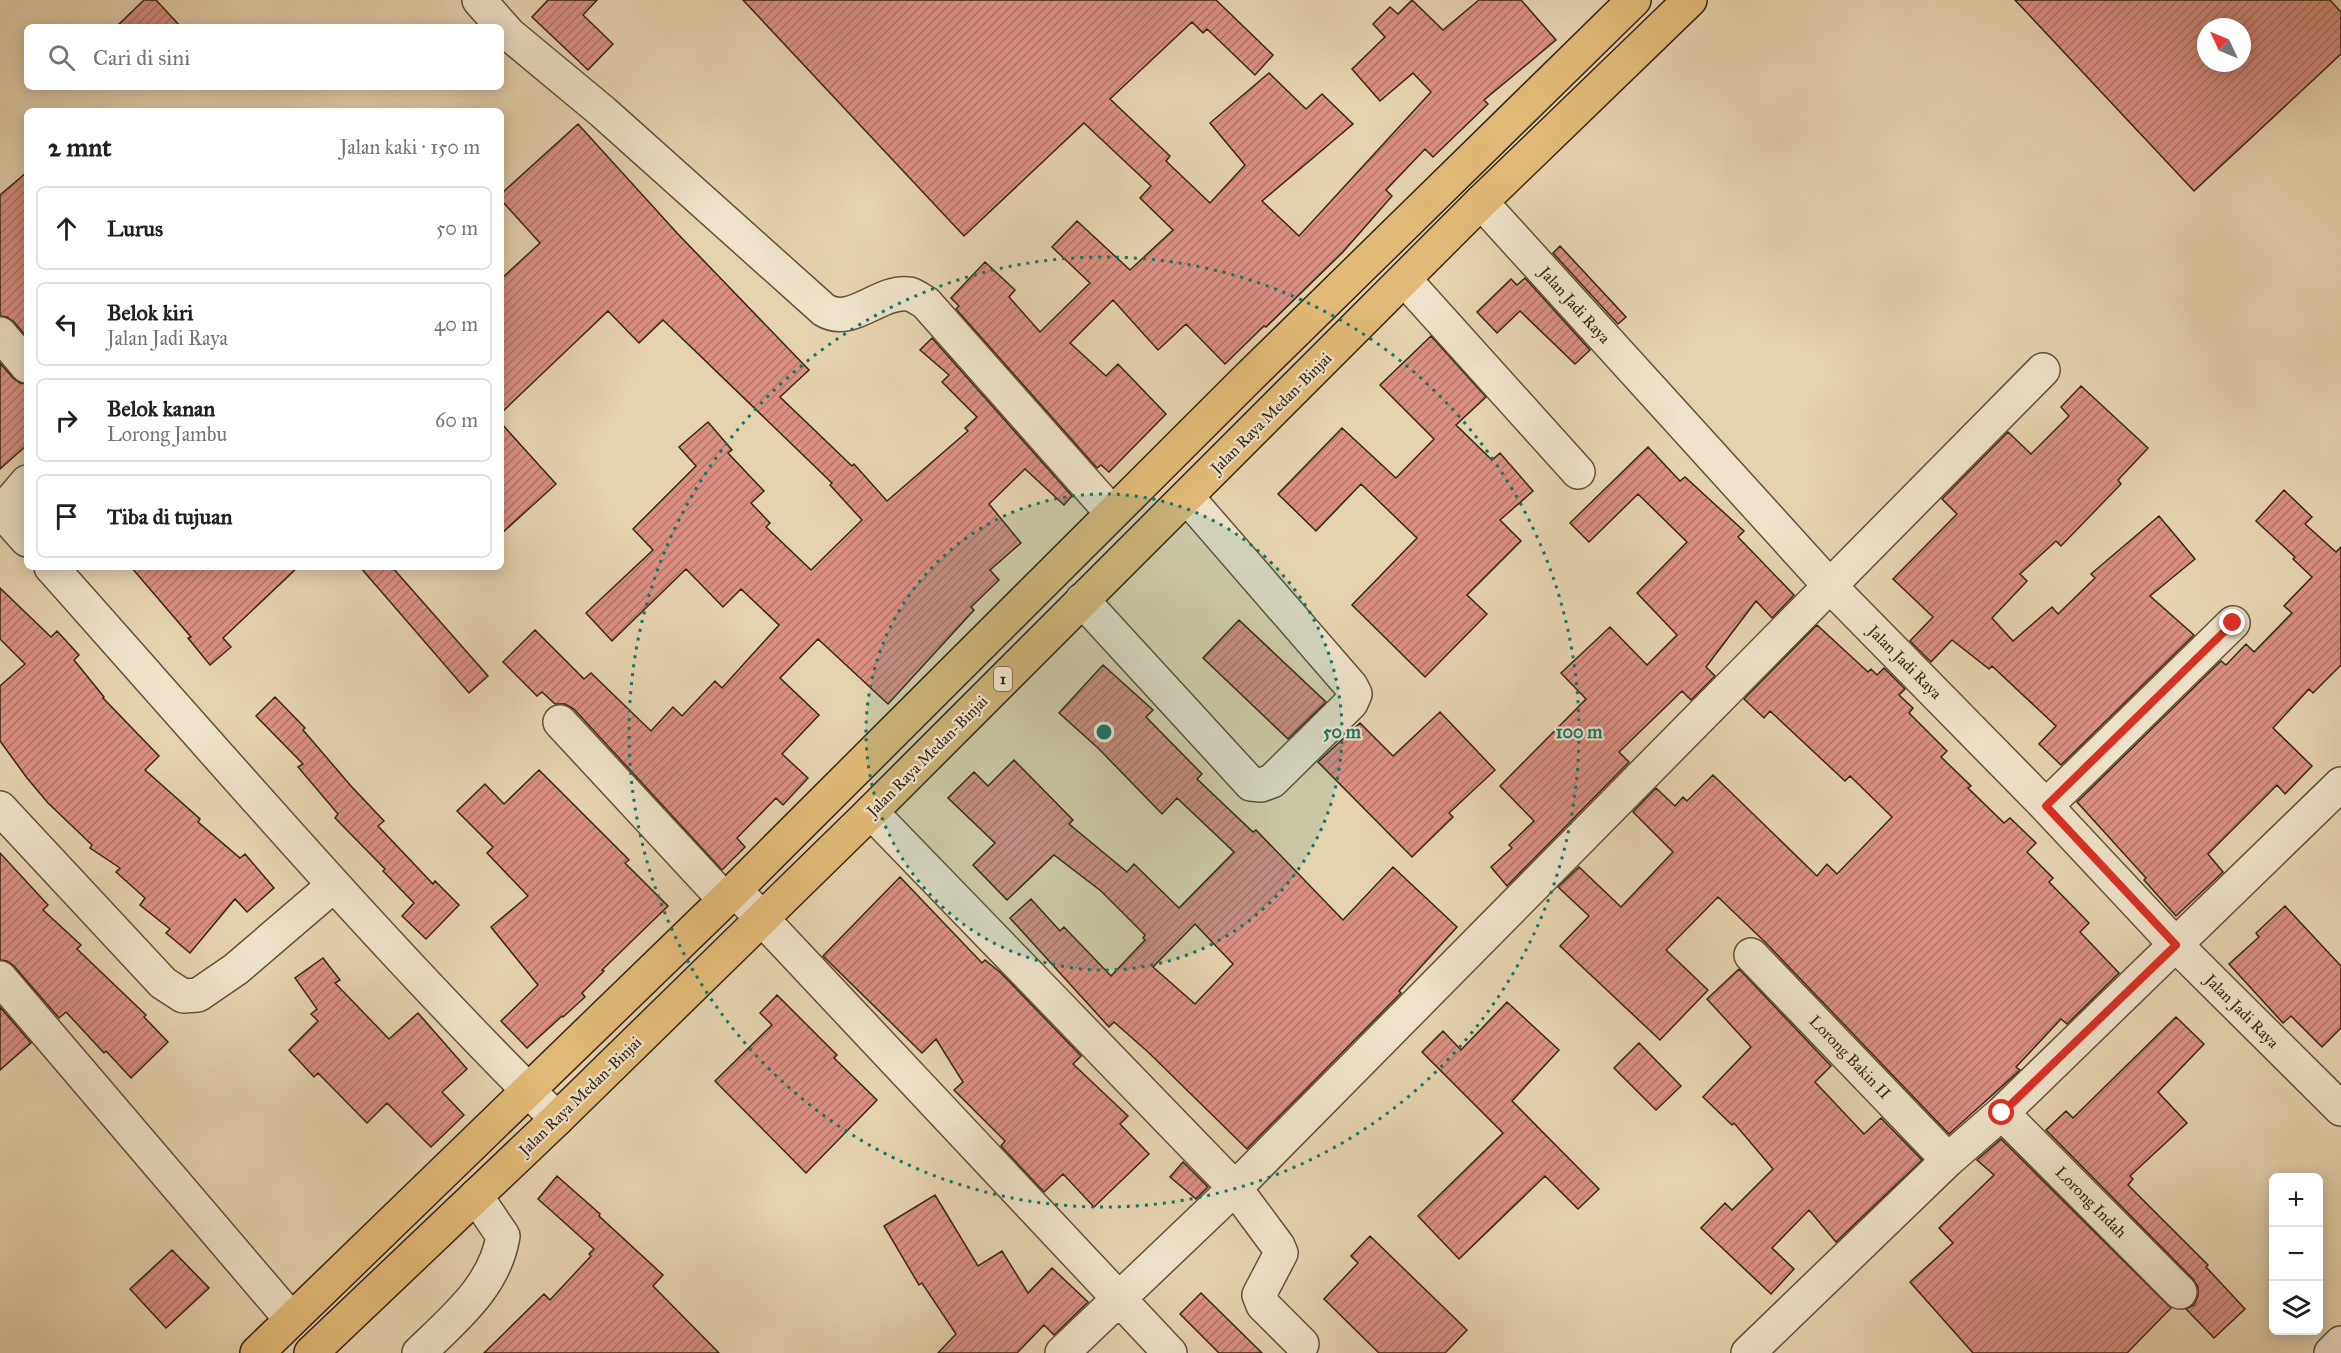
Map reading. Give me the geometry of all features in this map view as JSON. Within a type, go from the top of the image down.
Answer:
[{"type":"highway","points":[[256,1353],[730,895],[1112,513],[1634,0]]},
{"type":"highway","name":"Jalan Raya Medan-Binjai","points":[[311,1353],[557,1119],[872,812],[1482,202],[1690,0]]},
{"type":"street","points":[[479,0],[500,24]]},
{"type":"street","points":[[504,28],[603,112],[824,310],[832,315],[844,315],[891,296],[910,294],[926,303],[1112,513]]},
{"type":"street","name":"Jalan Jadi Raya","points":[[1482,202],[1829,585],[2046,806],[2176,945],[2341,1109]]},
{"type":"street","points":[[1405,280],[1578,472]]},
{"type":"street","points":[[0,334],[24,362]]},
{"type":"street","points":[[1062,1353],[1235,1188],[2043,370]]},
{"type":"street","points":[[24,486],[1,513],[24,537]]},
{"type":"street","points":[[1082,600],[1251,784],[1261,785],[1272,780],[1351,703],[1355,694],[1351,686],[1186,497]]},
{"type":"street","points":[[54,570],[334,885],[468,1029],[557,1119]]},
{"type":"street","points":[[2046,806],[2233,623]]},
{"type":"street","points":[[560,722],[730,895],[762,918],[1170,1353]]},
{"type":"street","points":[[1748,1353],[1948,1160],[2002,1113],[2341,784]]},
{"type":"street","points":[[0,808],[163,984],[183,996],[198,995],[236,969],[334,885]]},
{"type":"street","points":[[872,812],[1235,1188],[1281,1253],[1259,1295],[1263,1305],[1302,1344]]},
{"type":"street","name":"Lorong Bakin II","points":[[1751,955],[1948,1160]]},
{"type":"street","points":[[0,978],[291,1319]]},
{"type":"street","name":"Lorong Indah","points":[[2002,1113],[2180,1292]]},
{"type":"street","points":[[418,1353],[485,1286],[500,1255],[503,1236],[476,1196]]},
{"type":"street","points":[[2331,1353],[2341,1343]]},
{"type":"building","points":[[144,0],[156,0],[178,24],[119,24]]},
{"type":"building","points":[[548,0],[597,0],[583,15],[613,44],[588,70],[532,17]]},
{"type":"building","points":[[743,0],[1216,0],[1273,55],[1255,75],[1207,29],[1203,33],[1192,22],[1110,99],[1170,156],[1166,161],[1210,203],[1245,165],[1210,123],[1269,73],[1306,109],[1322,94],[1353,124],[1262,201],[1299,236],[1431,92],[1413,73],[1380,101],[1352,69],[1385,37],[1373,24],[1390,7],[1398,14],[1412,0],[1443,30],[1479,0],[1521,0],[1556,40],[1484,100],[1488,104],[1433,157],[1425,149],[1386,190],[1392,196],[1343,252],[1225,364],[1186,324],[1158,350],[1113,300],[1070,343],[1106,376],[1118,364],[1166,414],[1109,472],[1101,465],[1097,468],[956,309],[959,306],[951,298],[985,262],[1015,290],[1009,297],[1040,332],[1090,283],[1052,247],[1077,221],[1130,270],[1173,230],[1140,198],[1151,186],[1084,123],[964,236]]},
{"type":"building","points":[[2015,0],[2330,0],[2341,12],[2341,54],[2194,191]]},
{"type":"building","points":[[578,124],[677,233],[809,370],[780,397],[852,466],[854,464],[887,501],[968,431],[965,428],[977,417],[942,382],[949,375],[920,350],[932,338],[1072,496],[1064,505],[1025,469],[989,504],[1021,543],[990,570],[999,580],[971,607],[974,610],[888,704],[818,639],[780,678],[819,715],[782,754],[808,778],[783,805],[776,798],[737,838],[745,847],[722,870],[574,709],[565,704],[555,704],[542,692],[537,696],[503,662],[535,630],[584,679],[591,673],[651,731],[673,707],[682,716],[715,681],[722,688],[779,625],[741,589],[723,607],[686,569],[612,641],[586,613],[653,550],[633,529],[696,466],[679,447],[708,422],[732,450],[728,453],[764,491],[751,503],[770,523],[766,527],[811,570],[862,520],[830,485],[832,483],[663,320],[639,343],[608,311],[504,410],[504,276],[540,243],[504,203],[504,191]]},
{"type":"building","points":[[24,175],[24,334],[14,322],[7,317],[0,316],[0,195]]},
{"type":"building","points":[[1560,246],[1626,317],[1618,324],[1553,253]]},
{"type":"building","points":[[1525,278],[1590,350],[1575,364],[1520,311],[1497,333],[1477,312],[1511,279],[1517,285]]},
{"type":"building","points":[[1431,336],[1486,397],[1456,425],[1492,460],[1500,453],[1533,491],[1500,520],[1521,541],[1467,595],[1487,614],[1425,677],[1352,605],[1417,538],[1361,484],[1316,531],[1278,494],[1342,428],[1396,478],[1434,439],[1380,385]]},
{"type":"building","points":[[0,363],[13,378],[24,384],[24,448],[0,469]]},
{"type":"building","points":[[2081,386],[2148,448],[2118,480],[2121,484],[2061,546],[2056,541],[2020,574],[2027,581],[1992,618],[2013,641],[2052,607],[2058,614],[2095,578],[2091,574],[2159,516],[2195,559],[2150,596],[2194,635],[2061,765],[2039,744],[2056,726],[1992,666],[1989,669],[1952,640],[1931,662],[1910,641],[1933,617],[1893,579],[1957,514],[1942,499],[2008,432],[2031,454],[2069,416],[2061,407]]},
{"type":"building","points":[[504,426],[556,484],[504,531]]},
{"type":"building","points":[[1648,447],[1680,481],[1685,477],[1744,531],[1738,537],[1794,595],[1772,618],[1756,601],[1706,667],[1715,676],[1691,700],[1682,691],[1619,752],[1629,762],[1507,886],[1491,867],[1512,848],[1509,845],[1534,821],[1500,786],[1586,699],[1561,673],[1610,627],[1647,665],[1677,635],[1637,593],[1687,542],[1638,494],[1589,542],[1570,523]]},
{"type":"building","points":[[2284,490],[2312,517],[2305,524],[2336,552],[2341,547],[2341,665],[2313,693],[2309,689],[2273,728],[2312,766],[2285,794],[2277,785],[2208,854],[2223,872],[2176,916],[2144,880],[2146,878],[2077,802],[2221,661],[2226,665],[2246,644],[2254,652],[2292,613],[2284,606],[2312,577],[2293,559],[2295,557],[2256,521]]},
{"type":"building","points":[[134,570],[295,570],[223,638],[231,647],[210,665],[188,638],[191,637]]},
{"type":"building","points":[[363,570],[395,570],[488,676],[469,693]]},
{"type":"building","points":[[0,588],[51,637],[57,631],[79,655],[74,660],[103,698],[159,756],[145,770],[200,819],[198,822],[240,858],[245,854],[274,888],[247,912],[235,899],[190,953],[166,933],[170,929],[140,905],[145,898],[116,872],[120,868],[90,848],[92,845],[48,803],[0,741],[0,686],[25,664],[0,639]]},
{"type":"building","points":[[1239,620],[1326,702],[1288,739],[1203,658]]},
{"type":"building","points":[[1817,625],[1868,672],[1871,669],[1877,675],[1884,668],[1905,689],[1899,695],[1913,708],[1909,713],[1947,751],[1941,757],[1971,786],[1968,788],[2004,823],[2010,818],[2036,843],[2027,852],[2053,878],[2049,882],[2089,923],[2080,932],[2119,973],[2067,1024],[2061,1019],[2016,1067],[2020,1070],[1949,1134],[1765,942],[1718,897],[1666,950],[1708,990],[1660,1040],[1560,946],[1589,916],[1558,887],[1579,867],[1621,907],[1673,852],[1633,812],[1656,788],[1675,806],[1683,797],[1687,801],[1713,775],[1817,876],[1827,864],[1837,874],[1892,817],[1850,776],[1845,781],[1770,711],[1764,718],[1744,699]]},
{"type":"building","points":[[1103,665],[1153,710],[1146,717],[1202,774],[1197,779],[1253,832],[1256,830],[1343,920],[1393,867],[1457,927],[1399,991],[1401,993],[1247,1149],[1148,1052],[1114,1022],[1109,1027],[1010,918],[1031,899],[1060,931],[1064,927],[1111,976],[1145,940],[1143,938],[1145,935],[1101,891],[1054,855],[1007,900],[973,865],[995,843],[948,798],[974,772],[988,786],[1014,760],[1073,820],[1069,824],[1127,872],[1134,864],[1179,908],[1234,852],[1177,798],[1162,814],[1098,748],[1059,713]],"holes":[[[1195,924],[1233,964],[1195,1004],[1153,967]]]},
{"type":"building","points":[[275,697],[305,728],[303,730],[384,821],[378,826],[433,884],[435,881],[459,905],[426,939],[402,916],[414,903],[383,871],[385,869],[335,818],[338,814],[298,767],[303,764],[256,716]]},
{"type":"building","points":[[1440,712],[1495,770],[1449,813],[1453,817],[1412,857],[1318,762],[1360,723],[1393,756]]},
{"type":"building","points":[[539,770],[629,860],[625,863],[668,906],[602,970],[604,971],[582,993],[585,997],[527,1048],[501,1021],[538,985],[491,927],[528,896],[487,853],[493,847],[457,811],[485,784],[504,804]]},
{"type":"building","points":[[0,853],[48,905],[43,910],[81,945],[77,949],[146,1015],[144,1017],[168,1042],[131,1078],[66,1012],[59,1018],[14,966],[7,961],[0,960]]},
{"type":"building","points":[[900,877],[982,963],[985,960],[1001,973],[1081,1056],[1073,1064],[1128,1116],[1120,1124],[1149,1154],[1094,1207],[1063,1174],[1044,1192],[1001,1146],[1005,1141],[954,1090],[963,1082],[936,1039],[922,1053],[823,956]]},
{"type":"building","points":[[2285,906],[2341,966],[2341,1028],[2322,1047],[2291,1016],[2283,1023],[2229,964],[2259,937],[2256,933]]},
{"type":"building","points":[[323,958],[340,980],[335,983],[389,1039],[418,1013],[467,1069],[442,1092],[464,1115],[431,1147],[387,1103],[367,1123],[318,1073],[314,1077],[289,1050],[318,1021],[311,1014],[317,1009],[295,978]]},
{"type":"building","points":[[1739,969],[1831,1066],[1815,1082],[1864,1134],[1881,1118],[1922,1160],[1836,1242],[1809,1210],[1772,1248],[1794,1269],[1771,1294],[1701,1228],[1725,1203],[1732,1210],[1773,1169],[1734,1123],[1732,1125],[1703,1097],[1751,1047],[1707,999]]},
{"type":"building","points":[[777,995],[837,1055],[834,1058],[877,1100],[806,1173],[715,1081],[772,1025],[760,1013]]},
{"type":"building","points":[[1507,1002],[1559,1050],[1512,1101],[1599,1189],[1578,1209],[1545,1176],[1459,1259],[1418,1216],[1503,1133],[1422,1052],[1443,1031],[1461,1050]]},
{"type":"building","points":[[0,1007],[31,1043],[0,1070]]},
{"type":"building","points":[[2176,1017],[2204,1044],[2158,1092],[2187,1123],[2130,1176],[2133,1179],[2128,1185],[2208,1265],[2206,1267],[2245,1309],[2214,1338],[2186,1309],[2194,1305],[2198,1296],[2198,1287],[2193,1279],[2046,1130],[2066,1111],[2073,1118]]},
{"type":"building","points":[[1639,1043],[1681,1086],[1656,1110],[1614,1068]]},
{"type":"building","points":[[2001,1139],[2171,1308],[2127,1353],[1973,1353],[1910,1282],[1953,1243],[1939,1228],[1994,1175],[1977,1160]]},
{"type":"building","points":[[1183,1162],[1208,1187],[1196,1199],[1170,1177]]},
{"type":"building","points":[[557,1176],[663,1275],[653,1286],[719,1353],[484,1353],[544,1294],[550,1300],[591,1256],[589,1254],[594,1249],[538,1199]]},
{"type":"building","points":[[935,1195],[978,1266],[1002,1251],[1028,1293],[1052,1268],[1088,1302],[1054,1335],[1044,1325],[1017,1353],[938,1353],[956,1334],[922,1283],[919,1285],[884,1226]]},
{"type":"building","points":[[1370,1236],[1467,1330],[1445,1353],[1379,1353],[1324,1299],[1358,1263],[1351,1256]]},
{"type":"building","points":[[172,1250],[209,1288],[166,1328],[130,1289]]},
{"type":"building","points":[[1201,1293],[1262,1353],[1219,1353],[1180,1314]]},
{"type":"route","points":[[2002,1113],[2176,945],[2046,806],[2233,623]]}]
